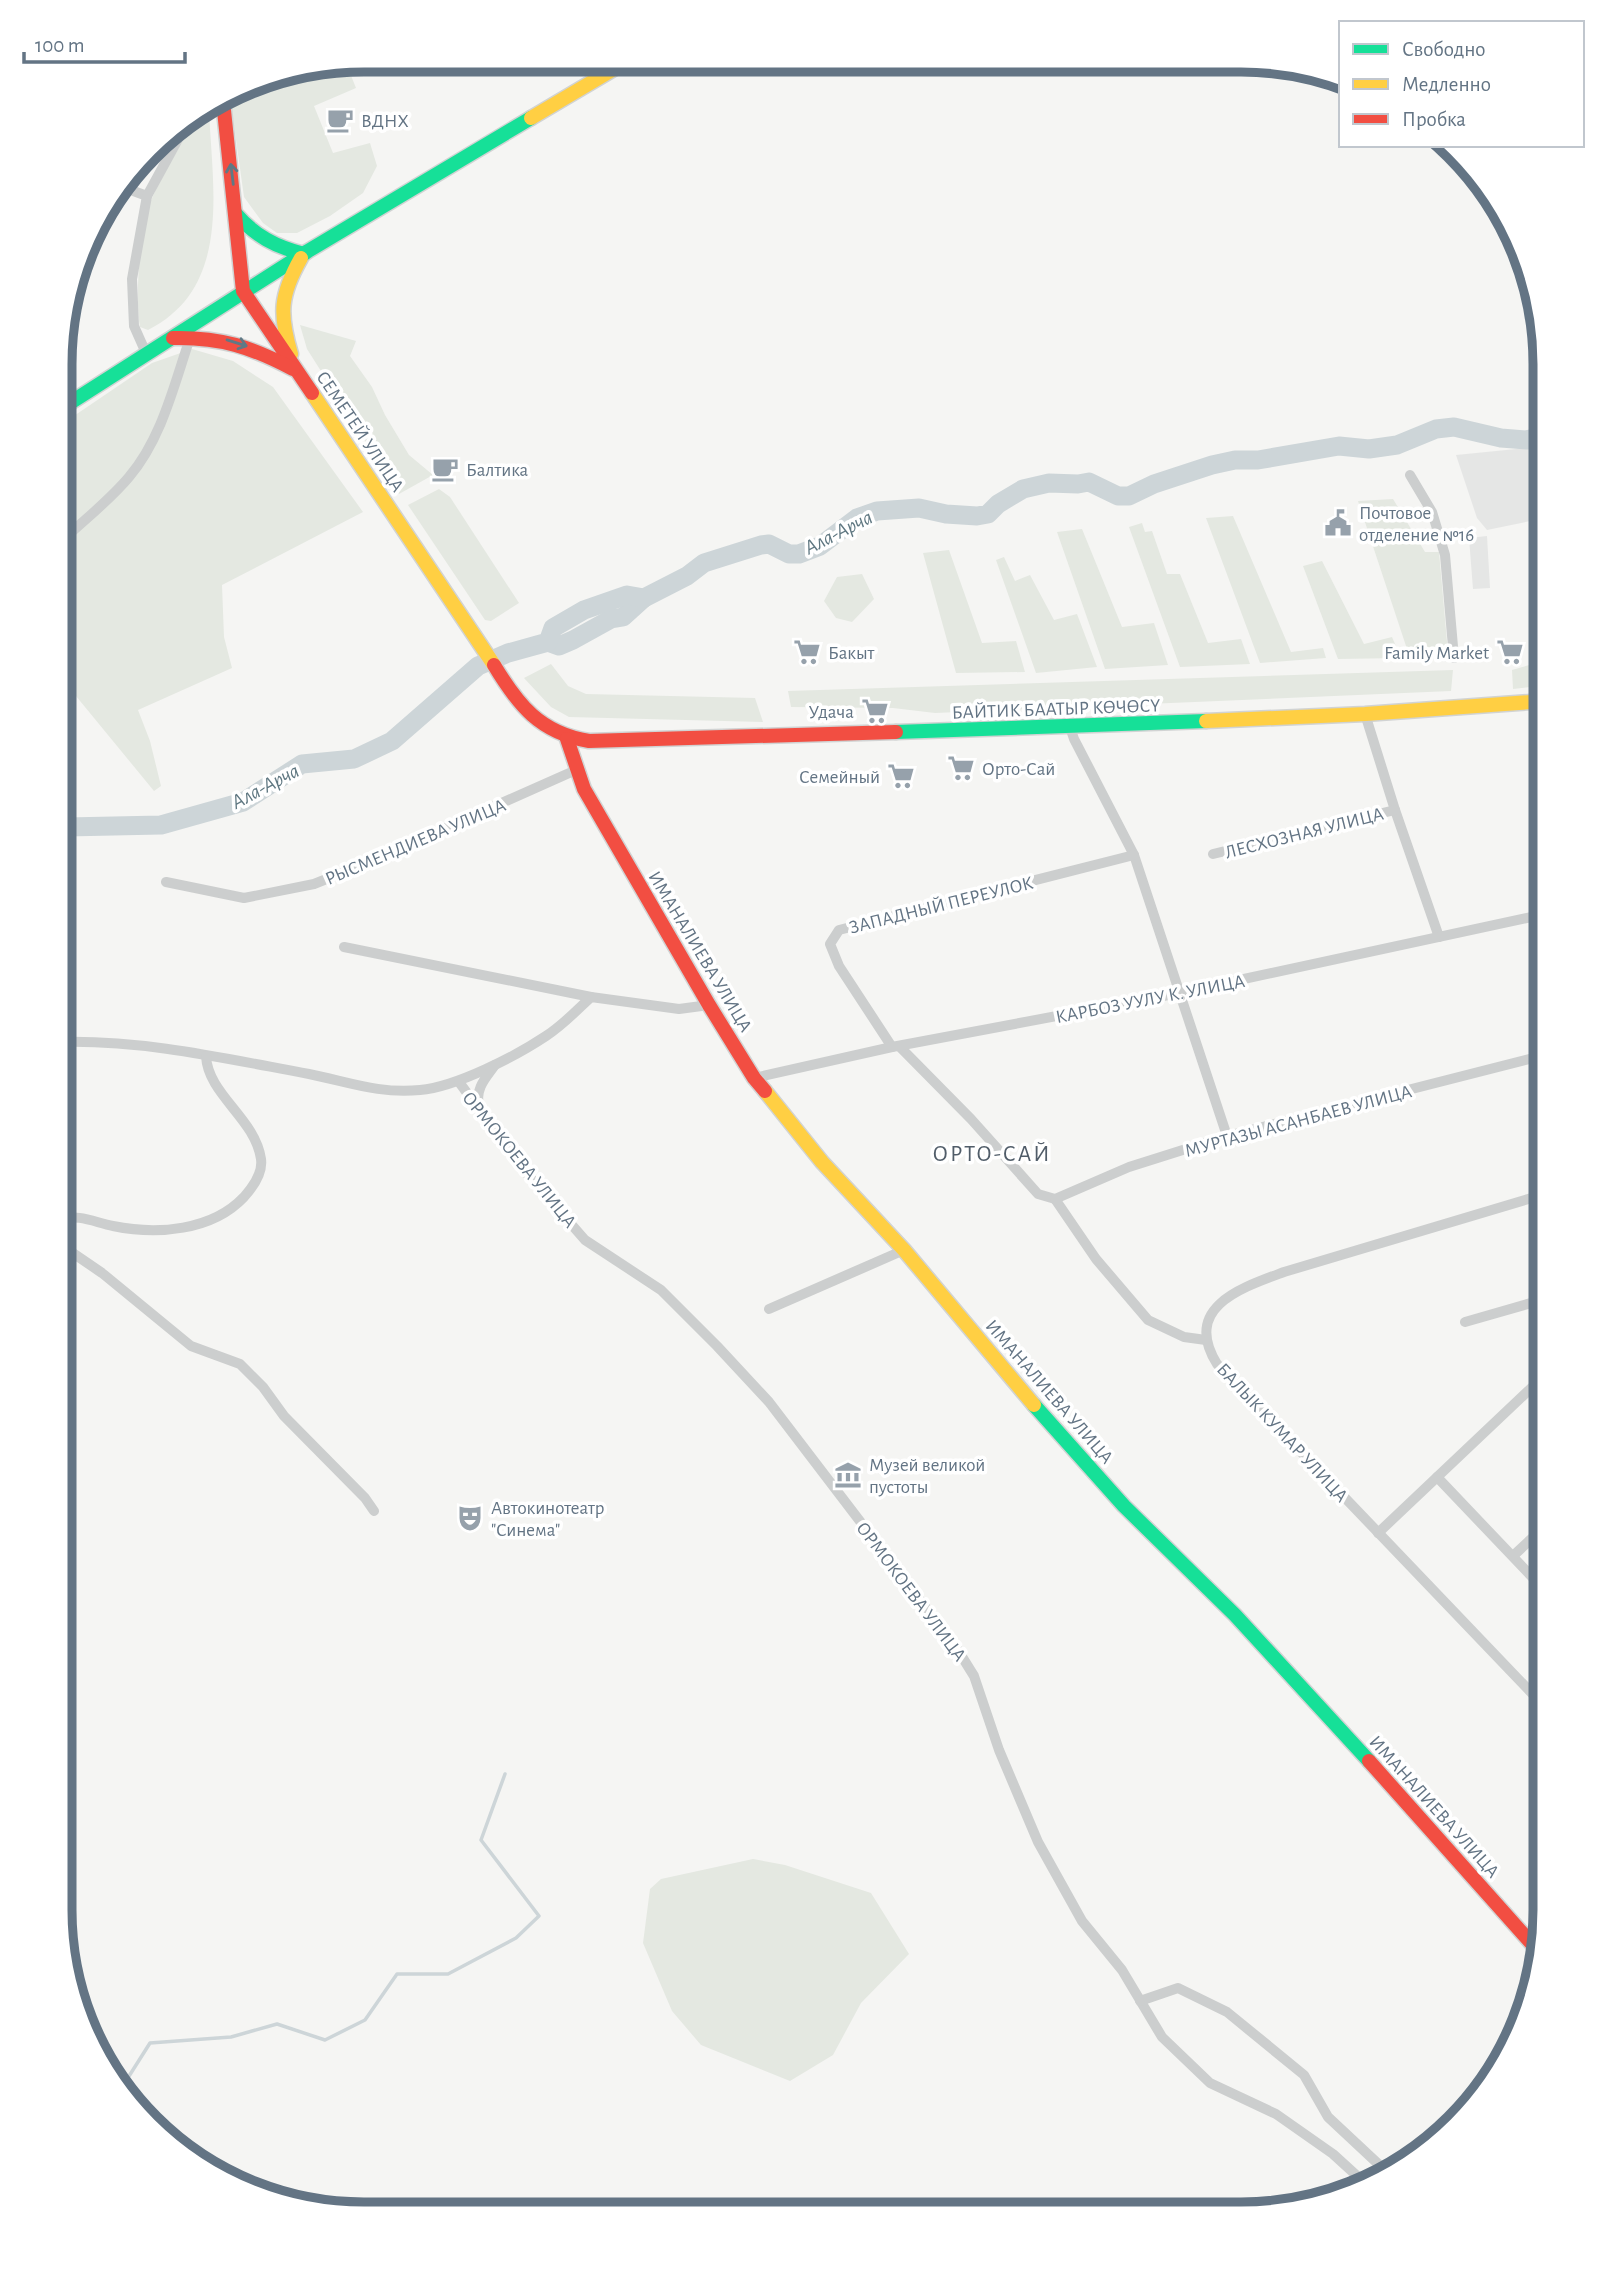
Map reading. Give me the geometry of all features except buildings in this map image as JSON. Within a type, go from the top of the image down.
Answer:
[{"type":"main road","points":[[72,401],[243,291],[609,72]]},
{"type":"main road","name":"СЕМЕТЕЙ УЛИЦА","points":[[224,108],[243,291],[513,693],[530,715],[545,728],[568,739]]},
{"type":"main road","points":[[236,214],[263,239],[304,254]]},
{"type":"main road","points":[[297,372],[281,320],[281,310],[285,288],[304,254]]},
{"type":"main road","points":[[170,339],[214,338],[239,343],[297,372]]},
{"type":"main road","name":"БАЙТИК БААТЫР КӨЧӨСҮ","points":[[568,739],[599,741],[1070,727],[1366,714],[1533,702]]},
{"type":"main road","name":"ИМАНАЛИЕВА УЛИЦА","points":[[568,739],[576,770],[594,806],[754,1078],[822,1162],[904,1250],[1124,1506],[1245,1625],[1531,1943]]},
{"type":"street","points":[[146,353],[134,326],[132,279],[147,197],[179,138]]},
{"type":"street","points":[[130,190],[147,197]]},
{"type":"street","points":[[72,532],[129,478],[142,459],[160,426],[190,338]]},
{"type":"street","points":[[1410,475],[1432,512],[1445,555],[1454,658]]},
{"type":"street","name":"ЛЕСХОЗНАЯ УЛИЦА","points":[[1366,714],[1395,810],[1439,937]]},
{"type":"street","points":[[1070,727],[1134,855],[1227,1136]]},
{"type":"street","name":"РЫСМЕНДИЕВА УЛИЦА","points":[[166,882],[244,898],[314,884],[576,770]]},
{"type":"street","name":"ЛЕСХОЗНАЯ УЛИЦА","points":[[1213,854],[1395,810]]},
{"type":"street","name":"ЗАПАДНЫЙ ПЕРЕУЛОК","points":[[896,1046],[839,966],[830,944],[839,930],[1134,855]]},
{"type":"street","name":"КАРБОЗ УУЛУ К. УЛИЦА","points":[[754,1078],[896,1046],[1179,993],[1533,917]]},
{"type":"street","points":[[344,947],[591,997],[679,1009],[709,1005]]},
{"type":"street","points":[[72,1042],[149,1045],[387,1092],[422,1090],[458,1082],[546,1037],[591,997]]},
{"type":"street","points":[[896,1046],[971,1119],[1038,1194],[1055,1199],[1096,1259],[1148,1320],[1184,1337],[1206,1340]]},
{"type":"street","points":[[72,1217],[116,1227],[143,1229],[198,1225],[224,1213],[252,1189],[258,1178],[261,1158],[242,1118],[208,1075],[206,1056]]},
{"type":"street","name":"МУРТАЗЫ АСАНБАЕВ УЛИЦА","points":[[1055,1199],[1129,1167],[1227,1136],[1533,1058]]},
{"type":"street","points":[[479,1108],[477,1097],[480,1086],[497,1062]]},
{"type":"street","name":"ОРМОКОЕВА УЛИЦА","points":[[458,1082],[523,1168],[585,1240],[660,1290],[769,1402],[956,1647],[974,1676],[999,1751],[1038,1842],[1082,1921],[1122,1970],[1162,2037],[1210,2083],[1276,2114],[1334,2154],[1359,2177]]},
{"type":"street","name":"БАЛЫК КУМАР УЛИЦА","points":[[1533,1198],[1284,1272],[1248,1286],[1218,1305],[1207,1325],[1206,1340],[1217,1364],[1533,1694]]},
{"type":"street","points":[[769,1309],[904,1250]]},
{"type":"street","points":[[72,1253],[102,1273],[191,1346],[240,1364],[263,1387],[284,1416],[365,1498],[374,1511]]},
{"type":"street","points":[[1465,1322],[1533,1302]]},
{"type":"street","points":[[1378,1533],[1533,1386]]},
{"type":"street","points":[[1437,1477],[1533,1578]]},
{"type":"street","points":[[1513,1556],[1533,1537]]},
{"type":"street","points":[[1140,2001],[1178,1988],[1227,2012],[1304,2075],[1328,2117],[1381,2166]]},
{"type":"shaded area","points":[[350,72],[356,88],[314,106],[333,153],[370,143],[377,166],[363,193],[330,216],[297,233],[277,233],[263,223],[244,197],[231,104],[288,82]]},
{"type":"shaded area","points":[[209,116],[213,202],[212,233],[205,262],[194,288],[175,311],[148,330],[140,327],[139,261],[148,210],[162,177],[189,130]]},
{"type":"shaded area","points":[[300,325],[356,341],[350,356],[372,387],[409,455],[433,475],[399,494],[307,349]]},
{"type":"shaded area","points":[[192,349],[233,361],[273,387],[363,512],[222,585],[224,637],[232,668],[138,710],[150,741],[161,786],[154,791],[72,691],[72,417],[152,363]]},
{"type":"shaded area","points":[[1533,447],[1533,520],[1487,530],[1477,518],[1456,455]]},
{"type":"shaded area","points":[[439,489],[450,497],[519,603],[491,621],[485,620],[408,505]]},
{"type":"shaded area","points":[[1393,499],[1425,552],[1439,552],[1448,653],[1409,655],[1358,501]]},
{"type":"shaded area","points":[[1233,516],[1291,652],[1323,648],[1326,658],[1260,663],[1206,518]]},
{"type":"shaded area","points":[[1142,523],[1145,532],[1152,531],[1167,574],[1180,574],[1208,643],[1241,639],[1250,664],[1180,667],[1129,527]]},
{"type":"shaded area","points":[[1082,529],[1122,627],[1154,623],[1168,665],[1105,669],[1057,532]]},
{"type":"shaded area","points":[[1487,536],[1490,588],[1473,589],[1469,538]]},
{"type":"shaded area","points":[[949,550],[982,643],[1016,641],[1025,672],[956,673],[923,553]]},
{"type":"shaded area","points":[[1004,557],[1015,581],[1030,575],[1054,620],[1077,614],[1097,667],[1036,673],[996,560]]},
{"type":"shaded area","points":[[1322,561],[1364,644],[1392,637],[1401,658],[1338,659],[1303,566]]},
{"type":"shaded area","points":[[862,574],[874,599],[852,622],[836,618],[824,601],[837,577]]},
{"type":"shaded area","points":[[551,664],[568,686],[586,694],[755,698],[763,722],[569,717],[551,707],[524,678]]},
{"type":"shaded area","points":[[1533,664],[1533,686],[1513,689],[1512,670]]},
{"type":"shaded area","points":[[1453,670],[1451,691],[935,713],[893,708],[791,707],[788,691]]},
{"type":"shaded area","points":[[753,1859],[785,1865],[871,1893],[909,1954],[861,2003],[833,2055],[790,2081],[701,2045],[672,2011],[643,1943],[650,1889],[661,1879]]},
{"type":"waterway","name":"Ала-Арча","points":[[72,827],[161,825],[243,802],[302,764],[354,759],[392,741],[478,666],[508,653],[548,642],[553,628],[584,610],[627,595],[644,598],[687,576],[704,563],[761,545],[769,544],[789,554],[799,554],[820,546],[857,518],[877,511],[919,508],[946,514],[977,516],[988,514],[998,504],[1023,489],[1049,483],[1089,482],[1118,496],[1129,496],[1154,484],[1235,460],[1258,460],[1339,446],[1369,449],[1397,445],[1436,429],[1454,427],[1501,438],[1533,438]]},
{"type":"waterway","points":[[548,642],[559,646],[573,640],[611,619],[623,617],[644,598]]},
{"type":"waterway","points":[[127,2080],[150,2043],[231,2037],[277,2024],[325,2040],[365,2020],[397,1974],[448,1974],[516,1938],[539,1916],[481,1840],[505,1774]]},
{"type":"traffic: fast","points":[[72,402],[308,251],[531,118]]},
{"type":"traffic: fast","points":[[236,214],[267,240],[304,254]]},
{"type":"traffic: fast","points":[[896,732],[1206,721]]},
{"type":"traffic: fast","points":[[1034,1405],[1124,1506],[1235,1615],[1369,1761]]},
{"type":"traffic: slow","points":[[531,118],[609,72]]},
{"type":"traffic: slow","points":[[291,354],[283,316],[285,294],[301,258]]},
{"type":"traffic: slow","points":[[312,393],[494,665]]},
{"type":"traffic: slow","points":[[1206,721],[1365,714],[1533,702]]},
{"type":"traffic: slow","points":[[765,1091],[822,1162],[904,1250],[1034,1405]]},
{"type":"traffic: jam","points":[[224,108],[243,291],[312,393]]},
{"type":"traffic: jam","points":[[173,338],[206,339],[235,345],[293,369]]},
{"type":"traffic: jam","points":[[494,665],[512,693],[532,715],[557,731],[589,741],[896,732]]},
{"type":"traffic: jam","points":[[567,739],[584,789],[709,1005],[754,1078],[765,1091]]},
{"type":"traffic: jam","points":[[1369,1761],[1531,1943]]},
{"type":"place","name":"ВДНХ","points":[[340,120]]},
{"type":"place","name":"Балтика","points":[[445,469]]},
{"type":"place","name":"Почтовое отделение №16","points":[[1338,523]]},
{"type":"place","name":"Бакыт","points":[[807,652]]},
{"type":"place","name":"Family Market","points":[[1510,652]]},
{"type":"place","name":"Удача","points":[[875,711]]},
{"type":"place","name":"Орто-Сай","points":[[961,768]]},
{"type":"place","name":"Семейный","points":[[901,776]]},
{"type":"place","name":"Музей великой пустоты","points":[[848,1475]]},
{"type":"place","name":"Автокинотеатр \"Синема\"","points":[[470,1518]]},
{"type":"district","name":"ОРТО-САЙ","points":[[992,1153]]}]
